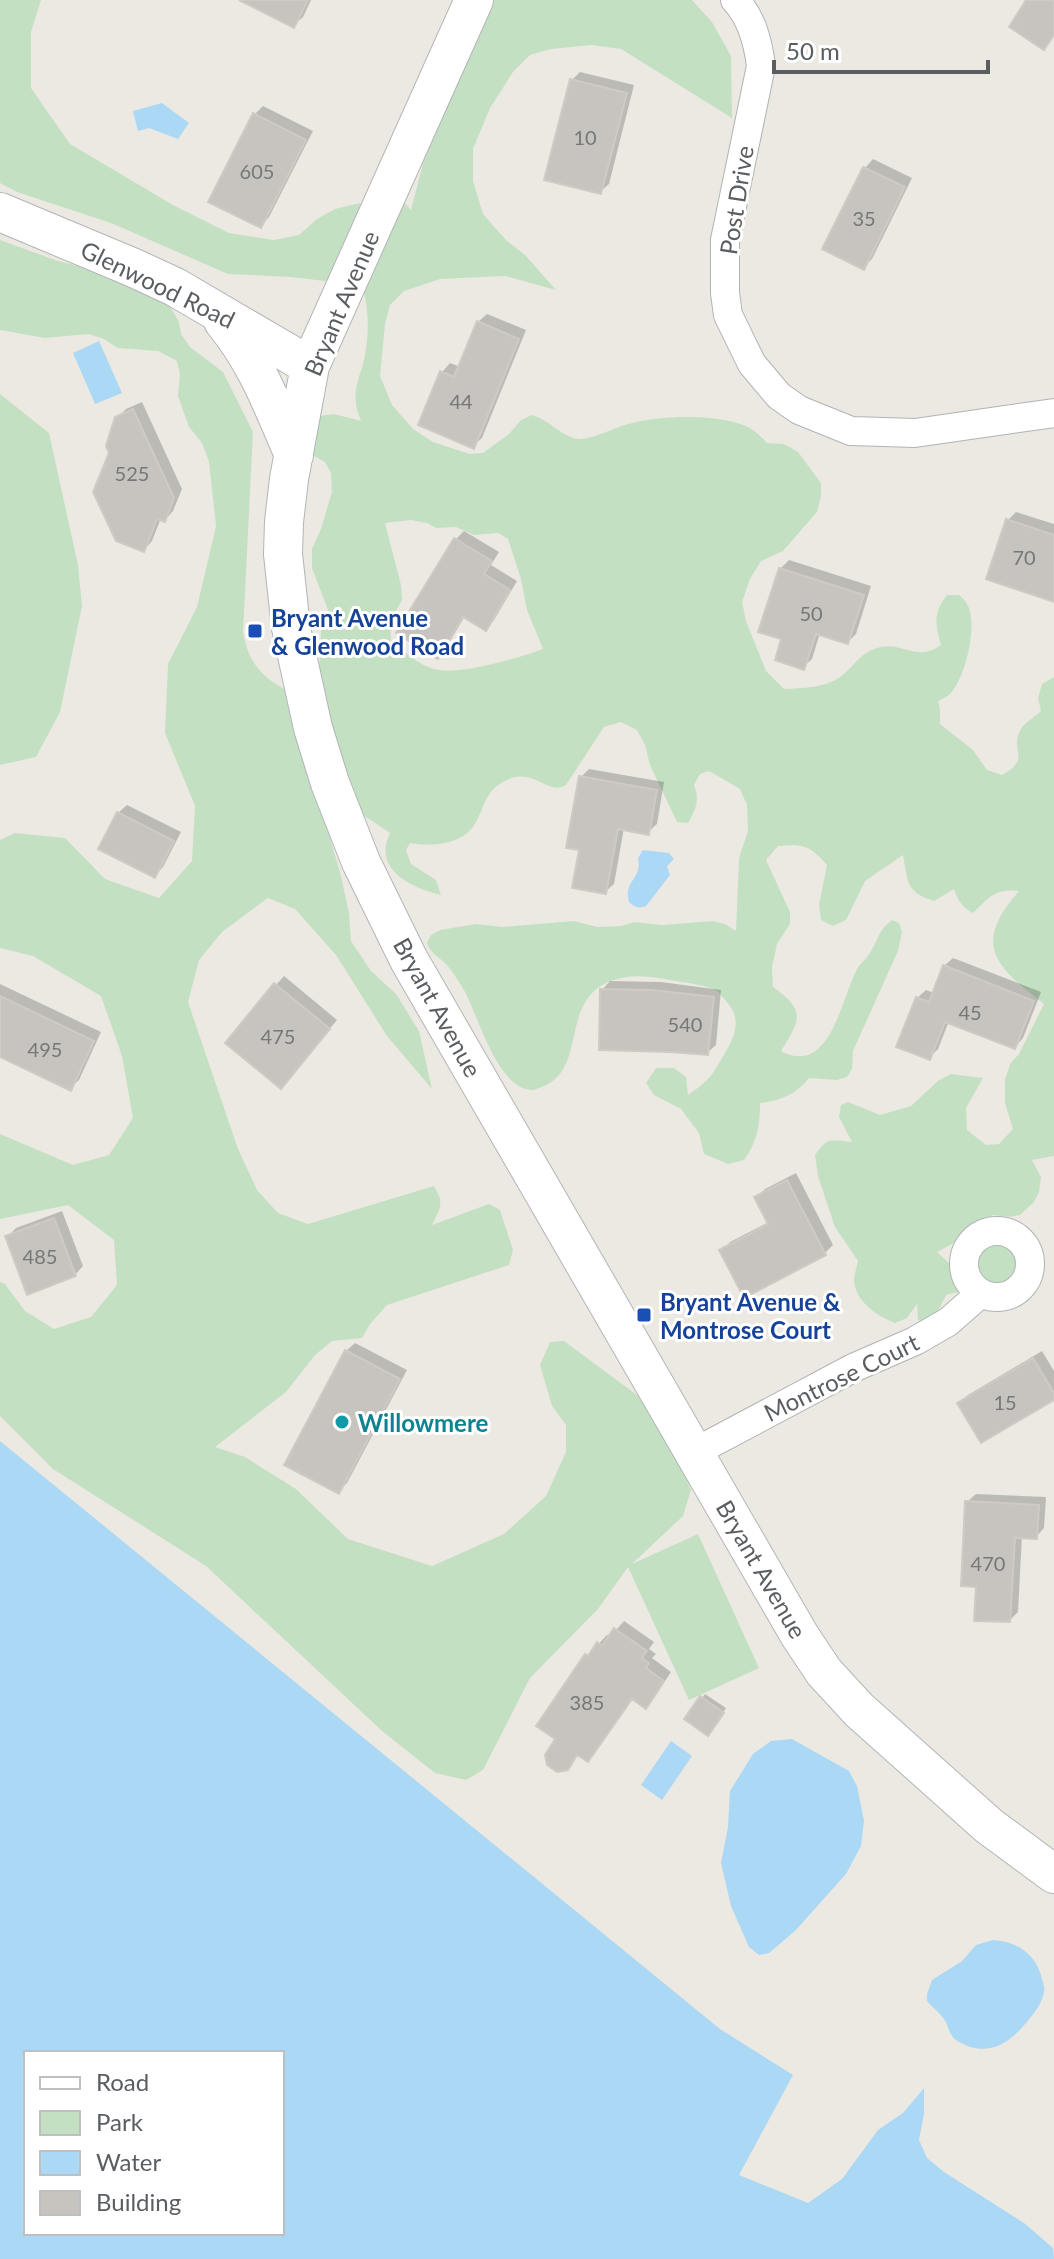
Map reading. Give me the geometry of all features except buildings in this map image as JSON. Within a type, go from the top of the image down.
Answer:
[{"type":"main road","name":"Bryant Avenue","points":[[474,0],[310,366],[284,522],[283,554],[291,628],[313,728],[335,797],[361,862],[409,960],[800,1636],[824,1672],[859,1710],[989,1826],[1054,1874]]},
{"type":"main road","name":"Glenwood Road","points":[[0,212],[175,287],[310,366]]},
{"type":"main road","points":[[213,309],[238,339],[257,370],[294,455]]},
{"type":"street","name":"Post Drive","points":[[735,0],[757,41],[761,66],[725,240],[725,293],[729,319],[752,364],[779,396],[799,410],[851,431],[915,433],[1054,413]]},
{"type":"street","name":"Montrose Court","points":[[695,1452],[853,1368],[915,1341],[948,1322],[981,1293]]},
{"type":"green space","points":[[0,0],[41,0],[31,32],[31,88],[70,144],[173,205],[229,233],[274,240],[299,235],[317,219],[335,209],[360,203],[357,229],[403,201],[411,210],[426,152],[480,0],[692,0],[712,22],[731,56],[732,118],[621,49],[592,45],[551,49],[530,55],[513,72],[490,108],[473,149],[473,181],[483,214],[556,290],[505,276],[440,279],[404,291],[390,305],[380,376],[392,405],[413,429],[433,442],[470,454],[483,453],[509,434],[521,420],[532,415],[568,436],[581,439],[640,421],[711,418],[742,424],[767,443],[784,444],[798,452],[821,483],[817,512],[783,551],[761,561],[750,579],[742,602],[746,621],[766,671],[784,689],[813,687],[834,681],[863,655],[884,646],[915,652],[932,650],[941,645],[937,625],[939,607],[947,595],[959,595],[970,613],[971,637],[965,665],[955,688],[938,701],[940,724],[973,750],[987,770],[1002,775],[1016,764],[1021,729],[1041,711],[1038,698],[1042,684],[1054,677],[1054,1156],[1032,1160],[1041,1177],[1039,1192],[1034,1202],[1020,1215],[993,1215],[978,1223],[965,1237],[937,1252],[952,1266],[958,1292],[946,1295],[937,1313],[926,1324],[918,1320],[917,1304],[907,1318],[895,1323],[863,1302],[854,1281],[858,1261],[835,1227],[818,1176],[815,1155],[830,1141],[852,1142],[839,1117],[841,1105],[848,1102],[880,1115],[911,1106],[939,1080],[951,1074],[983,1078],[966,1108],[967,1130],[986,1145],[999,1144],[1013,1129],[1005,1103],[1005,1080],[1010,1064],[1019,1054],[1044,1004],[1002,966],[993,941],[1004,910],[1019,891],[993,895],[973,913],[961,903],[954,889],[934,901],[913,889],[907,879],[903,855],[865,881],[846,920],[833,926],[821,920],[819,905],[827,865],[806,847],[778,846],[766,860],[790,912],[790,924],[777,944],[772,967],[773,987],[791,1003],[797,1016],[793,1031],[781,1051],[797,1056],[811,1054],[822,1045],[831,1032],[856,971],[881,931],[892,920],[899,923],[902,932],[898,951],[853,1051],[852,1069],[847,1077],[837,1080],[809,1078],[788,1096],[760,1103],[757,1133],[744,1160],[728,1164],[704,1154],[699,1133],[681,1109],[654,1095],[646,1083],[656,1068],[674,1068],[686,1077],[688,1095],[715,1070],[733,1038],[736,1022],[731,1008],[718,992],[708,987],[639,976],[605,984],[590,995],[581,1010],[567,1061],[559,1075],[534,1090],[521,1087],[500,1066],[464,990],[447,965],[429,947],[427,943],[431,935],[440,930],[476,924],[503,927],[574,921],[597,927],[634,922],[662,925],[713,921],[736,931],[739,858],[748,831],[747,805],[740,789],[709,771],[700,774],[694,785],[697,800],[693,813],[688,823],[677,822],[637,730],[621,722],[604,727],[566,785],[552,787],[531,778],[514,777],[492,790],[476,822],[464,836],[447,843],[410,843],[406,850],[411,864],[436,880],[441,895],[418,888],[398,875],[386,857],[390,833],[363,815],[341,779],[319,674],[321,630],[328,610],[312,568],[312,549],[332,492],[331,473],[325,462],[305,446],[319,416],[334,414],[361,421],[356,408],[356,393],[368,325],[362,287],[338,277],[325,281],[228,274],[111,223],[17,192],[0,183]],"holes":[[[411,520],[436,528],[456,527],[474,535],[498,533],[508,539],[527,610],[543,649],[491,664],[449,671],[425,666],[391,640],[390,622],[402,600],[385,523]]]},
{"type":"green space","points":[[0,240],[100,272],[170,306],[190,347],[223,372],[253,432],[243,633],[257,667],[286,690],[340,872],[349,913],[351,941],[371,971],[396,994],[419,1031],[432,1089],[387,1036],[336,955],[295,909],[268,898],[222,932],[199,960],[188,1002],[238,1149],[257,1190],[278,1213],[308,1224],[434,1186],[440,1206],[432,1225],[489,1204],[500,1210],[513,1250],[509,1265],[387,1305],[362,1338],[332,1341],[315,1355],[286,1392],[215,1447],[245,1457],[296,1489],[348,1539],[432,1566],[504,1534],[546,1496],[566,1452],[566,1425],[552,1406],[540,1365],[550,1342],[564,1341],[641,1398],[671,1445],[691,1490],[683,1516],[632,1564],[698,1534],[759,1668],[689,1700],[628,1567],[598,1609],[530,1678],[483,1770],[466,1780],[435,1773],[382,1731],[206,1566],[53,1469],[0,1416],[0,1282],[5,1284],[25,1311],[54,1329],[91,1317],[117,1285],[114,1240],[68,1205],[0,1219],[0,1134],[73,1165],[109,1155],[133,1118],[122,1056],[101,996],[33,956],[0,948],[0,840],[15,833],[65,838],[105,879],[159,898],[192,861],[195,806],[165,733],[168,664],[197,607],[216,526],[209,462],[202,443],[189,427],[178,396],[180,374],[177,361],[158,351],[118,348],[88,334],[45,338],[0,330]]},
{"type":"green space","points":[[0,394],[49,433],[78,565],[82,606],[60,712],[36,757],[0,765]]},
{"type":"green space","points":[[996,1235],[1016,1243],[1024,1263],[1016,1283],[996,1291],[976,1283],[968,1263],[976,1243]]},
{"type":"water","points":[[162,103],[189,123],[178,139],[149,128],[138,131],[133,111]]},
{"type":"water","points":[[99,341],[122,393],[95,404],[73,353]]},
{"type":"water","points":[[643,850],[669,853],[674,859],[667,866],[670,875],[646,906],[639,907],[629,902],[628,895]]},
{"type":"water","points":[[0,1441],[720,2029],[793,2075],[739,2175],[808,2203],[842,2179],[878,2130],[903,2113],[924,2088],[924,2114],[919,2140],[927,2158],[1024,2223],[1053,2248],[1054,2259],[0,2259]]},
{"type":"water","points":[[792,1739],[849,1771],[857,1786],[864,1821],[861,1846],[846,1874],[795,1931],[769,1953],[759,1955],[749,1947],[731,1906],[721,1863],[728,1827],[730,1791],[753,1754],[771,1741]]},
{"type":"water","points":[[671,1741],[692,1756],[662,1800],[641,1785]]},
{"type":"water","points":[[993,1940],[1018,1946],[1031,1956],[1039,1970],[1044,1990],[1037,2009],[1015,2035],[998,2046],[978,2049],[953,2038],[944,2019],[927,2001],[927,1994],[932,1980],[962,1961],[976,1945]]},
{"type":"place","name":"Bryant Avenue & Glenwood Road","points":[[255,631]]},
{"type":"place","name":"Bryant Avenue & Montrose Court","points":[[644,1315]]},
{"type":"place","name":"Willowmere","points":[[342,1422]]}]
